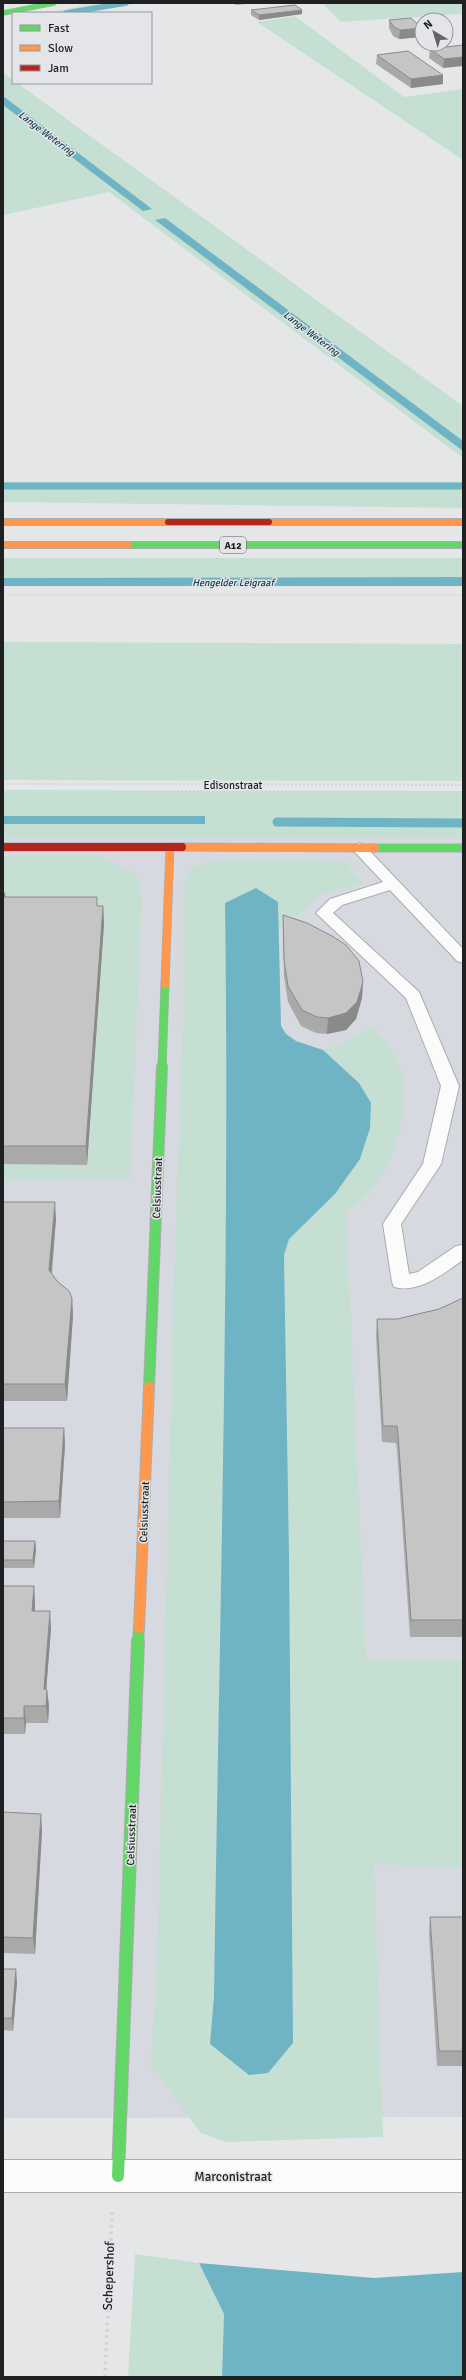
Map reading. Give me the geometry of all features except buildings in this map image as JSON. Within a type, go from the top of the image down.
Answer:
[{"type":"main road","points":[[3,13],[54,3]]},
{"type":"main road","name":"A12","points":[[3,522],[463,522]]},
{"type":"main road","name":"A12","points":[[3,544],[463,545]]},
{"type":"main road","points":[[3,847],[463,848]]},
{"type":"main road","name":"Celsiusstraat","points":[[118,2176],[170,847]]},
{"type":"street","name":"Marconistraat","points":[[3,2176],[463,2176]]},
{"type":"lane","points":[[359,848],[463,958]]},
{"type":"lane","points":[[394,884],[336,902],[324,913],[413,996],[450,1086],[432,1164],[392,1224],[401,1282],[424,1277],[463,1251]]},
{"type":"path","points":[[3,595],[463,595]]},
{"type":"path","name":"Edisonstraat","points":[[3,784],[463,786]]},
{"type":"path","name":"Schepershof","points":[[105,2377],[110,2220],[118,2176]]},
{"type":"shaded area","points":[[3,821],[463,823],[463,2117],[3,2118]]},
{"type":"green space","points":[[100,3],[139,3],[89,12],[51,12]]},
{"type":"green space","points":[[322,3],[463,3],[463,16],[460,14],[454,14],[454,12],[414,12],[414,17],[341,22]]},
{"type":"green space","points":[[295,16],[404,97],[463,89],[463,160],[257,22]]},
{"type":"green space","points":[[3,73],[12,79],[12,84],[18,84],[463,406],[463,458],[109,192],[3,215]]},
{"type":"green space","points":[[3,482],[463,482],[463,508],[3,502]]},
{"type":"green space","points":[[3,558],[463,558],[463,577],[3,578]]},
{"type":"green space","points":[[3,642],[463,644],[463,781],[3,780]]},
{"type":"green space","points":[[3,790],[463,791],[463,838],[3,838]]},
{"type":"green space","points":[[3,856],[97,856],[138,876],[142,897],[130,1179],[3,1181]]},
{"type":"green space","points":[[212,861],[343,861],[363,883],[321,895],[279,931],[278,902],[257,888],[225,904],[225,1314],[214,1996],[210,2044],[293,2043],[289,1555],[284,1255],[289,1239],[335,1194],[347,1070],[323,1050],[347,1041],[372,1026],[393,1052],[400,1068],[404,1102],[398,1136],[385,1168],[373,1187],[346,1214],[366,1660],[463,1659],[463,1869],[374,1864],[383,2137],[226,2142],[201,2133],[151,2065],[157,1971],[174,1281],[184,991],[183,883],[193,867]]},
{"type":"green space","points":[[135,2254],[199,2263],[224,2314],[222,2377],[128,2377]]},
{"type":"water","name":"Lange Wetering","points":[[3,96],[152,209],[143,211],[3,105]]},
{"type":"water","name":"Lange Wetering","points":[[165,218],[463,441],[463,451],[155,220]]},
{"type":"water","name":"Hengelder Leigraaf","points":[[463,577],[463,586],[3,586],[3,578]]},
{"type":"water","points":[[3,816],[205,816],[205,824],[3,824]]},
{"type":"water","points":[[256,888],[278,902],[281,1026],[286,1034],[296,1041],[323,1050],[359,1083],[371,1103],[370,1128],[360,1159],[335,1194],[289,1239],[284,1255],[289,1555],[293,2043],[268,2073],[249,2075],[210,2044],[214,1996],[225,1313],[225,903]]},
{"type":"water","points":[[199,2263],[374,2278],[463,2272],[463,2377],[222,2377],[224,2314]]},
{"type":"waterway","points":[[72,12],[126,3]]},
{"type":"waterway","points":[[3,486],[463,486]]},
{"type":"waterway","points":[[277,822],[463,823]]},
{"type":"traffic: fast","points":[[3,13],[54,3]]},
{"type":"traffic: fast","points":[[129,545],[463,545]]},
{"type":"traffic: fast","points":[[375,848],[463,848]]},
{"type":"traffic: fast","points":[[149,1387],[165,984]]},
{"type":"traffic: fast","points":[[118,2176],[139,1628]]},
{"type":"traffic: slow","points":[[3,522],[168,522]]},
{"type":"traffic: slow","points":[[269,522],[463,522]]},
{"type":"traffic: slow","points":[[3,545],[129,545]]},
{"type":"traffic: slow","points":[[165,984],[170,847]]},
{"type":"traffic: slow","points":[[182,847],[375,848]]},
{"type":"traffic: slow","points":[[139,1628],[149,1387]]},
{"type":"traffic: jam","points":[[168,522],[269,522]]},
{"type":"traffic: jam","points":[[3,847],[182,847]]}]
